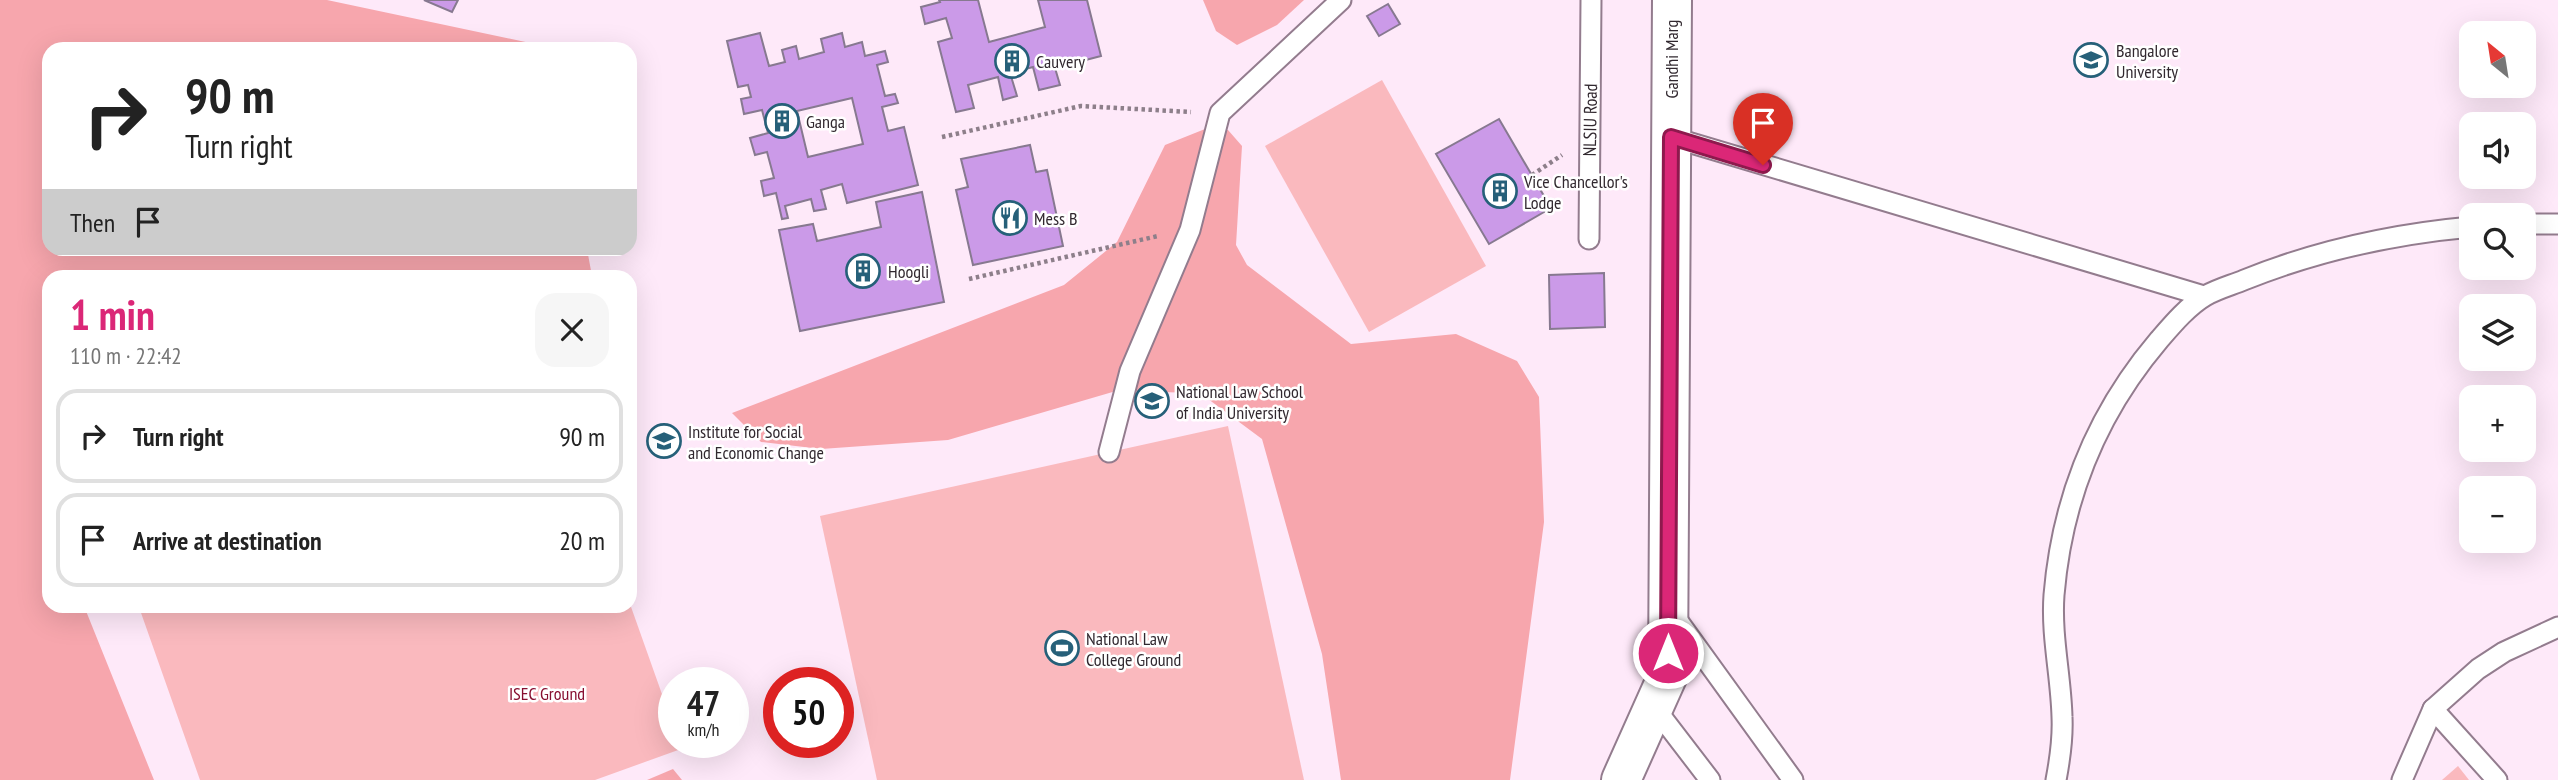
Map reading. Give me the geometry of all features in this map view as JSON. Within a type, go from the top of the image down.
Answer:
[{"type":"main road","name":"Gandhi Marg","points":[[1621,780],[1668,675],[1672,0]]},
{"type":"lane","points":[[1109,452],[1130,371],[1190,230],[1220,113],[1341,0]]},
{"type":"lane","name":"NLSIU Road","points":[[1589,239],[1591,0]]},
{"type":"lane","points":[[1671,137],[2204,296]]},
{"type":"lane","points":[[2536,224],[2558,224]]},
{"type":"lane","points":[[2056,780],[2061,754],[2062,716],[2054,638],[2054,599],[2057,559],[2064,521],[2076,483],[2104,420],[2140,362],[2170,327],[2204,296],[2262,273],[2322,254],[2382,239],[2459,229]]},
{"type":"lane","points":[[1669,607],[1793,780]]},
{"type":"lane","points":[[2402,780],[2432,709],[2496,658],[2558,627]]},
{"type":"lane","points":[[1654,707],[1710,780]]},
{"type":"lane","points":[[2432,709],[2497,780]]},
{"type":"path","points":[[942,137],[1081,106],[1220,113]]},
{"type":"path","points":[[968,279],[1190,230]]},
{"type":"green space","points":[[1382,80],[1486,266],[1369,332],[1265,146]]},
{"type":"green space","name":"National Law College Ground","points":[[1228,426],[1304,780],[877,780],[820,516]]},
{"type":"green space","name":"ISEC Ground","points":[[141,613],[633,613],[658,683],[658,757],[595,780],[200,780]]},
{"type":"green space","points":[[2458,766],[2469,780],[2442,780]]},
{"type":"shaded area","points":[[0,0],[327,0],[525,42],[42,42],[42,256],[588,256],[591,270],[42,270],[42,613],[87,613],[154,780],[0,780]]},
{"type":"shaded area","points":[[1203,0],[1304,0],[1277,25],[1237,45],[1216,31]]},
{"type":"shaded area","points":[[1205,129],[1228,130],[1242,146],[1236,245],[1247,265],[1351,344],[1456,334],[1517,361],[1539,397],[1544,522],[1510,780],[1341,780],[1322,654],[1262,439],[1200,393],[1116,391],[948,440],[821,449],[761,442],[732,413],[1064,285],[1117,242],[1165,145]]},
{"type":"shaded area","points":[[673,769],[682,780],[647,780]]},
{"type":"building","points":[[424,0],[458,0],[452,12]]},
{"type":"building","name":"Cauvery","points":[[939,0],[978,0],[989,42],[1045,27],[1038,0],[1087,0],[1101,56],[1055,68],[1060,85],[1039,90],[1033,67],[1010,73],[1017,96],[1003,100],[998,77],[968,85],[974,108],[956,112],[938,42],[952,38],[946,18],[925,24],[921,7],[940,2]]},
{"type":"building","points":[[1388,4],[1400,24],[1379,36],[1367,16]]},
{"type":"building","name":"Ganga","points":[[760,33],[769,66],[785,62],[782,50],[796,46],[799,59],[824,52],[821,39],[842,33],[845,47],[862,42],[865,56],[885,51],[888,62],[877,65],[885,96],[895,94],[898,103],[882,107],[888,131],[904,127],[918,185],[847,203],[842,184],[821,190],[826,209],[814,211],[811,199],[785,206],[788,218],[782,219],[776,193],[764,196],[761,181],[774,178],[767,152],[755,155],[750,138],[768,133],[762,110],[744,114],[741,99],[751,97],[748,85],[738,87],[727,41]],"holes":[[[852,98],[863,144],[808,157],[797,111]]]},
{"type":"building","name":"Vice Chancellor's Lodge","points":[[1499,119],[1551,208],[1489,244],[1436,154]]},
{"type":"building","name":"Mess B","points":[[1030,145],[1036,172],[1047,170],[1063,246],[973,265],[956,190],[968,187],[961,159]]},
{"type":"building","name":"Hoogli","points":[[922,192],[944,302],[800,331],[779,230],[813,224],[817,241],[881,227],[876,202]]},
{"type":"building","points":[[1604,273],[1605,327],[1550,329],[1549,275]]},
{"type":"place","name":"Bangalore University","points":[[2091,60]]},
{"type":"place","name":"Cauvery","points":[[1012,61]]},
{"type":"place","name":"Ganga","points":[[782,121]]},
{"type":"place","name":"Vice Chancellor's Lodge","points":[[1500,191]]},
{"type":"place","name":"Mess B","points":[[1010,218]]},
{"type":"place","name":"Hoogli","points":[[863,271]]},
{"type":"place","name":"National Law School of India University","points":[[1152,401]]},
{"type":"place","name":"Institute for Social and Economic Change","points":[[664,441]]},
{"type":"place","name":"National Law College Ground","points":[[1062,648]]},
{"type":"route","points":[[1668,653],[1671,137],[1763,165]]}]
